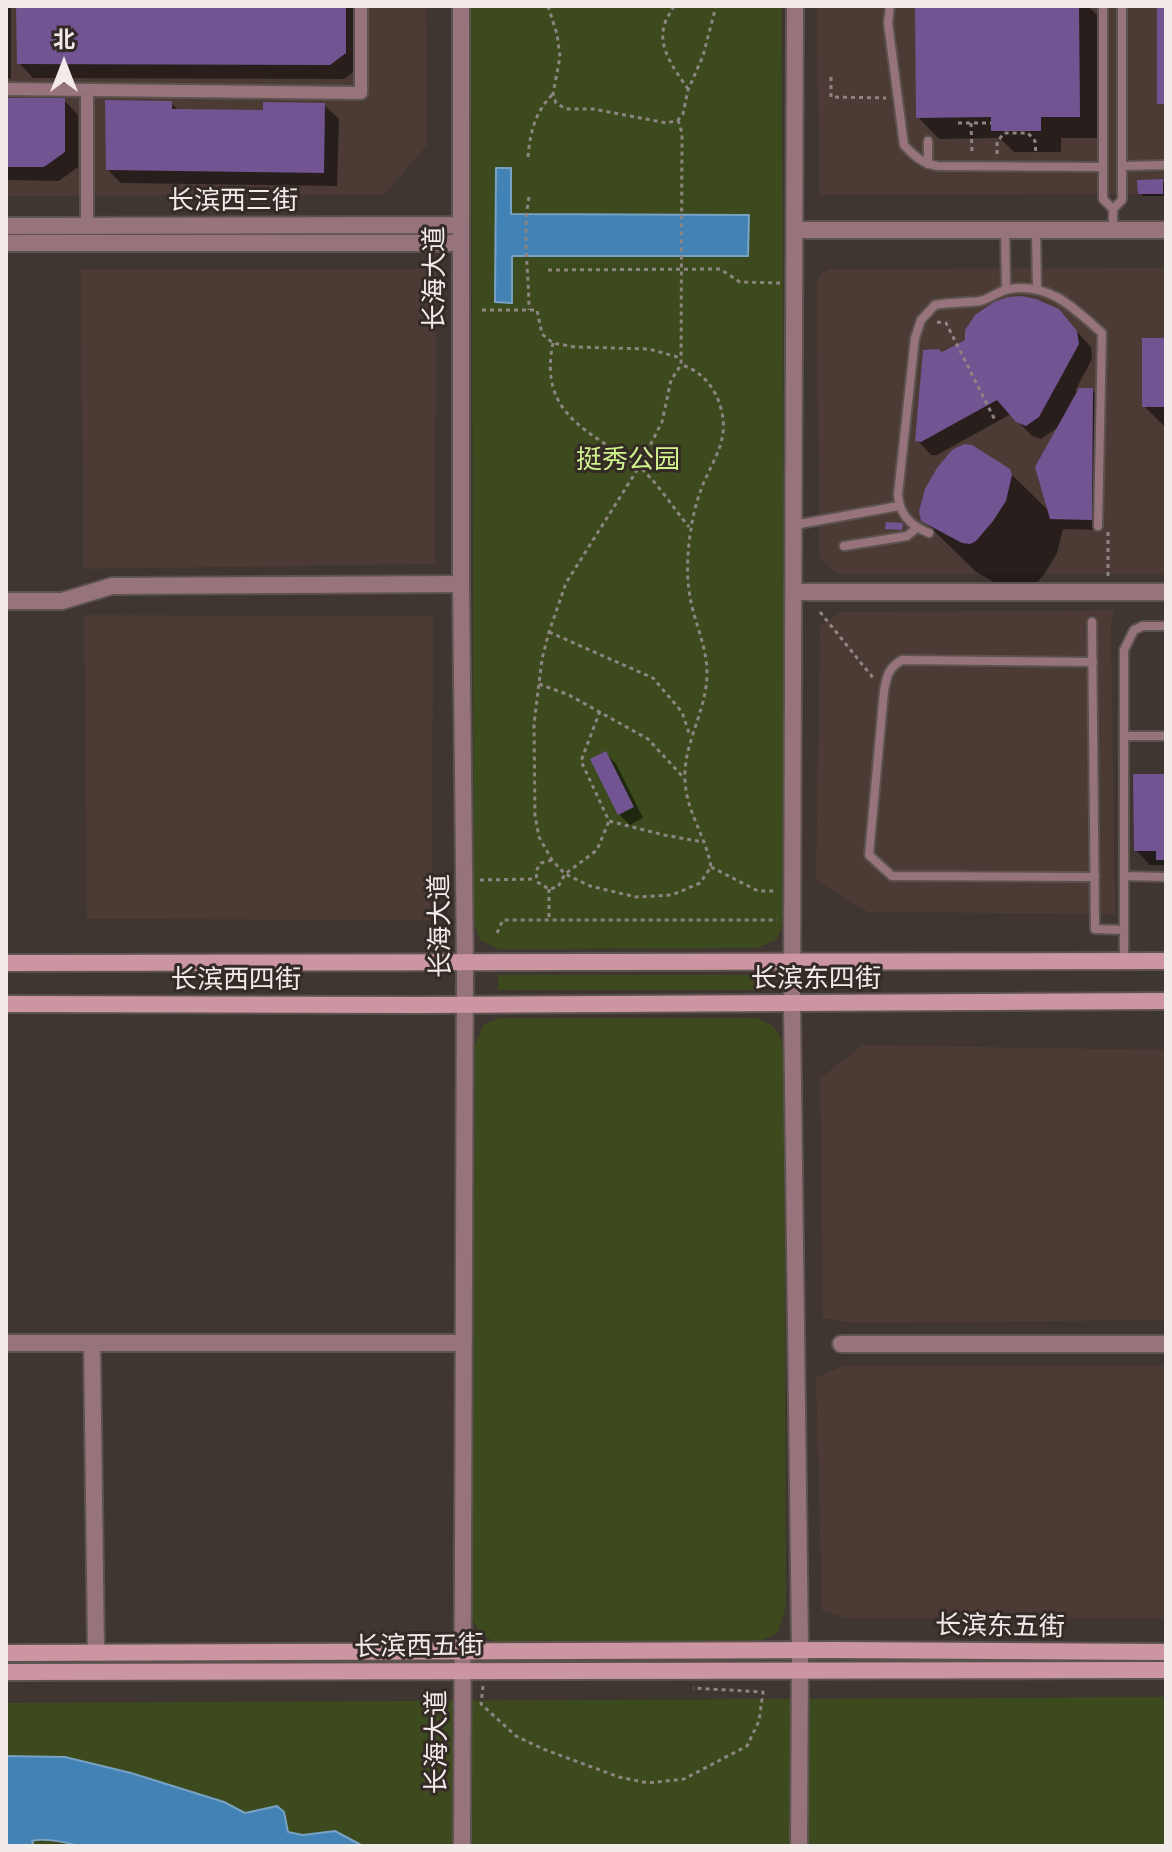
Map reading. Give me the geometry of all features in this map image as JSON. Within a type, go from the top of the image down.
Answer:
[{"type":"main road","name":"长滨东四街","points":[[465,963],[1166,961]]},
{"type":"main road","name":"长滨西四街","points":[[6,963],[465,963]]},
{"type":"main road","name":"长滨东四街","points":[[465,1005],[1166,1001]]},
{"type":"main road","name":"长滨西四街","points":[[6,1004],[465,1005]]},
{"type":"main road","name":"长滨西五街","points":[[6,1653],[834,1650]]},
{"type":"main road","name":"长滨东五街","points":[[834,1650],[1166,1652]]},
{"type":"main road","name":"长滨西五街","points":[[6,1672],[834,1669]]},
{"type":"main road","name":"长滨东五街","points":[[834,1669],[1166,1670]]},
{"type":"street","points":[[6,89],[361,93],[361,6]]},
{"type":"street","name":"长海大道","points":[[461,6],[459,243],[465,963],[462,1846]]},
{"type":"street","points":[[795,6],[792,1004],[800,1650],[799,1846]]},
{"type":"street","points":[[87,90],[87,226]]},
{"type":"street","name":"长滨西三街","points":[[6,226],[459,225]]},
{"type":"street","points":[[796,230],[1166,230]]},
{"type":"street","name":"长滨西三街","points":[[6,243],[459,243]]},
{"type":"street","points":[[6,601],[62,601],[112,586],[461,584]]},
{"type":"street","points":[[794,592],[1166,592]]},
{"type":"street","points":[[6,1343],[463,1343]]},
{"type":"street","points":[[92,1343],[96,1652]]},
{"type":"street","points":[[841,1344],[1166,1344]]},
{"type":"lane","points":[[890,6],[888,23],[904,145],[914,156],[928,164],[1103,167]]},
{"type":"lane","points":[[1103,6],[1103,199],[1113,209],[1113,229]]},
{"type":"lane","points":[[1113,209],[1122,200],[1122,6]]},
{"type":"lane","points":[[928,141],[928,164]]},
{"type":"lane","points":[[1122,166],[1166,165]]},
{"type":"lane","points":[[1005,229],[1006,289]]},
{"type":"lane","points":[[1036,229],[1037,289]]},
{"type":"lane","points":[[929,533],[917,528],[899,506],[915,338],[921,320],[935,305],[983,300],[1006,289],[1037,289],[1053,293],[1068,302],[1102,333],[1098,526]]},
{"type":"lane","points":[[794,525],[899,506]]},
{"type":"lane","points":[[844,546],[907,536],[917,528]]},
{"type":"lane","points":[[1092,622],[1095,929],[1124,930]]},
{"type":"lane","points":[[1124,961],[1124,650],[1127,638],[1134,630],[1143,626],[1166,626]]},
{"type":"lane","points":[[1093,662],[902,660],[887,673],[869,855],[892,876],[1095,877]]},
{"type":"lane","points":[[1124,736],[1166,736]]},
{"type":"lane","points":[[1124,876],[1166,877]]},
{"type":"path","points":[[548,6],[560,57],[553,94],[556,103],[566,109],[593,109],[667,123],[678,120],[683,114],[716,6]]},
{"type":"path","points":[[674,6],[664,25],[663,43],[688,90]]},
{"type":"path","points":[[831,77],[831,97],[898,98]]},
{"type":"path","points":[[528,157],[530,133],[542,105],[553,94]]},
{"type":"path","points":[[678,120],[682,133],[681,365],[671,380],[662,422],[639,467],[566,583],[542,659],[534,724],[535,816],[539,837],[552,860],[565,874],[590,886],[636,897],[672,895],[700,883],[711,867],[708,849],[697,831],[688,805],[684,778],[691,738],[704,705],[707,674],[704,645],[691,605],[688,581],[691,529],[703,484],[720,451],[724,432],[716,395],[693,368],[681,365]]},
{"type":"path","points":[[958,123],[991,123]]},
{"type":"path","points":[[971,123],[971,153],[997,153]]},
{"type":"path","points":[[997,167],[997,142],[1004,133],[1028,133],[1035,141],[1036,167]]},
{"type":"path","points":[[529,197],[529,310]]},
{"type":"path","points":[[548,270],[720,269],[740,282],[796,284]]},
{"type":"path","points":[[482,310],[537,310],[542,334],[553,343],[575,347],[649,349],[681,358]]},
{"type":"path","points":[[921,320],[946,323],[995,420]]},
{"type":"path","points":[[553,343],[549,362],[551,380],[556,398],[571,421],[639,467],[691,529]]},
{"type":"path","points":[[1098,526],[1108,526],[1108,574]]},
{"type":"path","points":[[820,612],[884,691]]},
{"type":"path","points":[[549,632],[653,678],[682,712],[691,738]]},
{"type":"path","points":[[539,684],[569,695],[648,739],[684,778]]},
{"type":"path","points":[[552,860],[538,867],[536,879],[539,885],[549,889],[562,884],[565,874],[597,850],[609,821],[581,761],[600,711]]},
{"type":"path","points":[[609,821],[704,842]]},
{"type":"path","points":[[711,867],[758,891],[780,891]]},
{"type":"path","points":[[464,880],[536,879]]},
{"type":"path","points":[[549,889],[550,919]]},
{"type":"path","points":[[497,933],[503,920],[778,920]]},
{"type":"path","points":[[483,1686],[481,1704],[516,1736],[619,1777],[648,1783],[684,1779],[747,1746],[759,1721],[763,1692]]},
{"type":"shaded area","points":[[6,6],[426,6],[427,145],[384,195],[6,196]]},
{"type":"shaded area","points":[[817,6],[1166,6],[1166,194],[819,195]]},
{"type":"shaded area","points":[[1166,268],[1166,574],[838,574],[819,558],[817,282],[822,273],[830,269]]},
{"type":"shaded area","points":[[81,269],[436,269],[435,564],[83,569]]},
{"type":"shaded area","points":[[1114,610],[1111,627],[1115,914],[868,912],[816,880],[820,626],[841,612]]},
{"type":"shaded area","points":[[84,615],[433,616],[432,920],[87,919]]},
{"type":"shaded area","points":[[863,1045],[1166,1050],[1166,1320],[853,1323],[823,1318],[820,1078]]},
{"type":"shaded area","points":[[844,1366],[1166,1366],[1166,1618],[847,1618],[822,1611],[816,1377]]},
{"type":"green space","name":"挺秀公园","points":[[471,6],[782,6],[785,917],[777,939],[757,948],[499,949],[480,940],[474,923]]},
{"type":"green space","points":[[498,975],[757,975],[757,990],[498,990]]},
{"type":"green space","points":[[501,1018],[756,1018],[768,1023],[779,1035],[784,1053],[786,1606],[778,1632],[759,1642],[496,1643],[480,1633],[472,1619],[475,1045],[484,1024]]},
{"type":"green space","points":[[1166,1697],[1166,1846],[6,1846],[6,1703]]},
{"type":"water","points":[[496,168],[511,168],[511,214],[749,215],[748,256],[512,256],[512,303],[495,302]]},
{"type":"water","points":[[6,1756],[65,1757],[131,1773],[224,1802],[245,1813],[277,1806],[284,1812],[288,1832],[303,1835],[335,1831],[363,1846],[79,1846],[43,1840],[32,1841],[34,1846],[6,1846]]},
{"type":"building","points":[[16,6],[346,6],[346,53],[330,65],[17,64]]},
{"type":"building","points":[[915,6],[1079,6],[1080,117],[1041,117],[1041,131],[991,131],[991,117],[916,118]]},
{"type":"building","points":[[1157,6],[1166,6],[1166,104],[1157,104]]},
{"type":"building","points":[[6,98],[65,98],[65,152],[44,167],[6,167]]},
{"type":"building","points":[[105,100],[172,101],[172,109],[263,110],[263,102],[325,103],[324,173],[106,170]]},
{"type":"building","points":[[1163,179],[1163,194],[1138,194],[1137,180]]},
{"type":"building","points":[[1021,296],[1059,309],[1077,331],[1079,344],[1039,417],[1026,426],[1016,422],[997,400],[921,442],[915,441],[923,350],[938,349],[942,352],[965,340],[965,330],[975,315],[994,302]]},
{"type":"building","points":[[1142,338],[1166,338],[1166,407],[1142,407]]},
{"type":"building","points":[[1079,388],[1093,388],[1092,520],[1050,519],[1035,467]]},
{"type":"building","points":[[964,444],[972,445],[1010,469],[1012,475],[1006,501],[993,521],[970,544],[962,543],[921,521],[919,511],[925,489],[937,468],[952,450]]},
{"type":"building","points":[[886,522],[903,523],[902,530],[885,529]]},
{"type":"building","points":[[606,751],[634,807],[618,815],[590,759]]},
{"type":"building","points":[[1133,774],[1166,774],[1166,860],[1156,860],[1156,851],[1134,851]]}]
